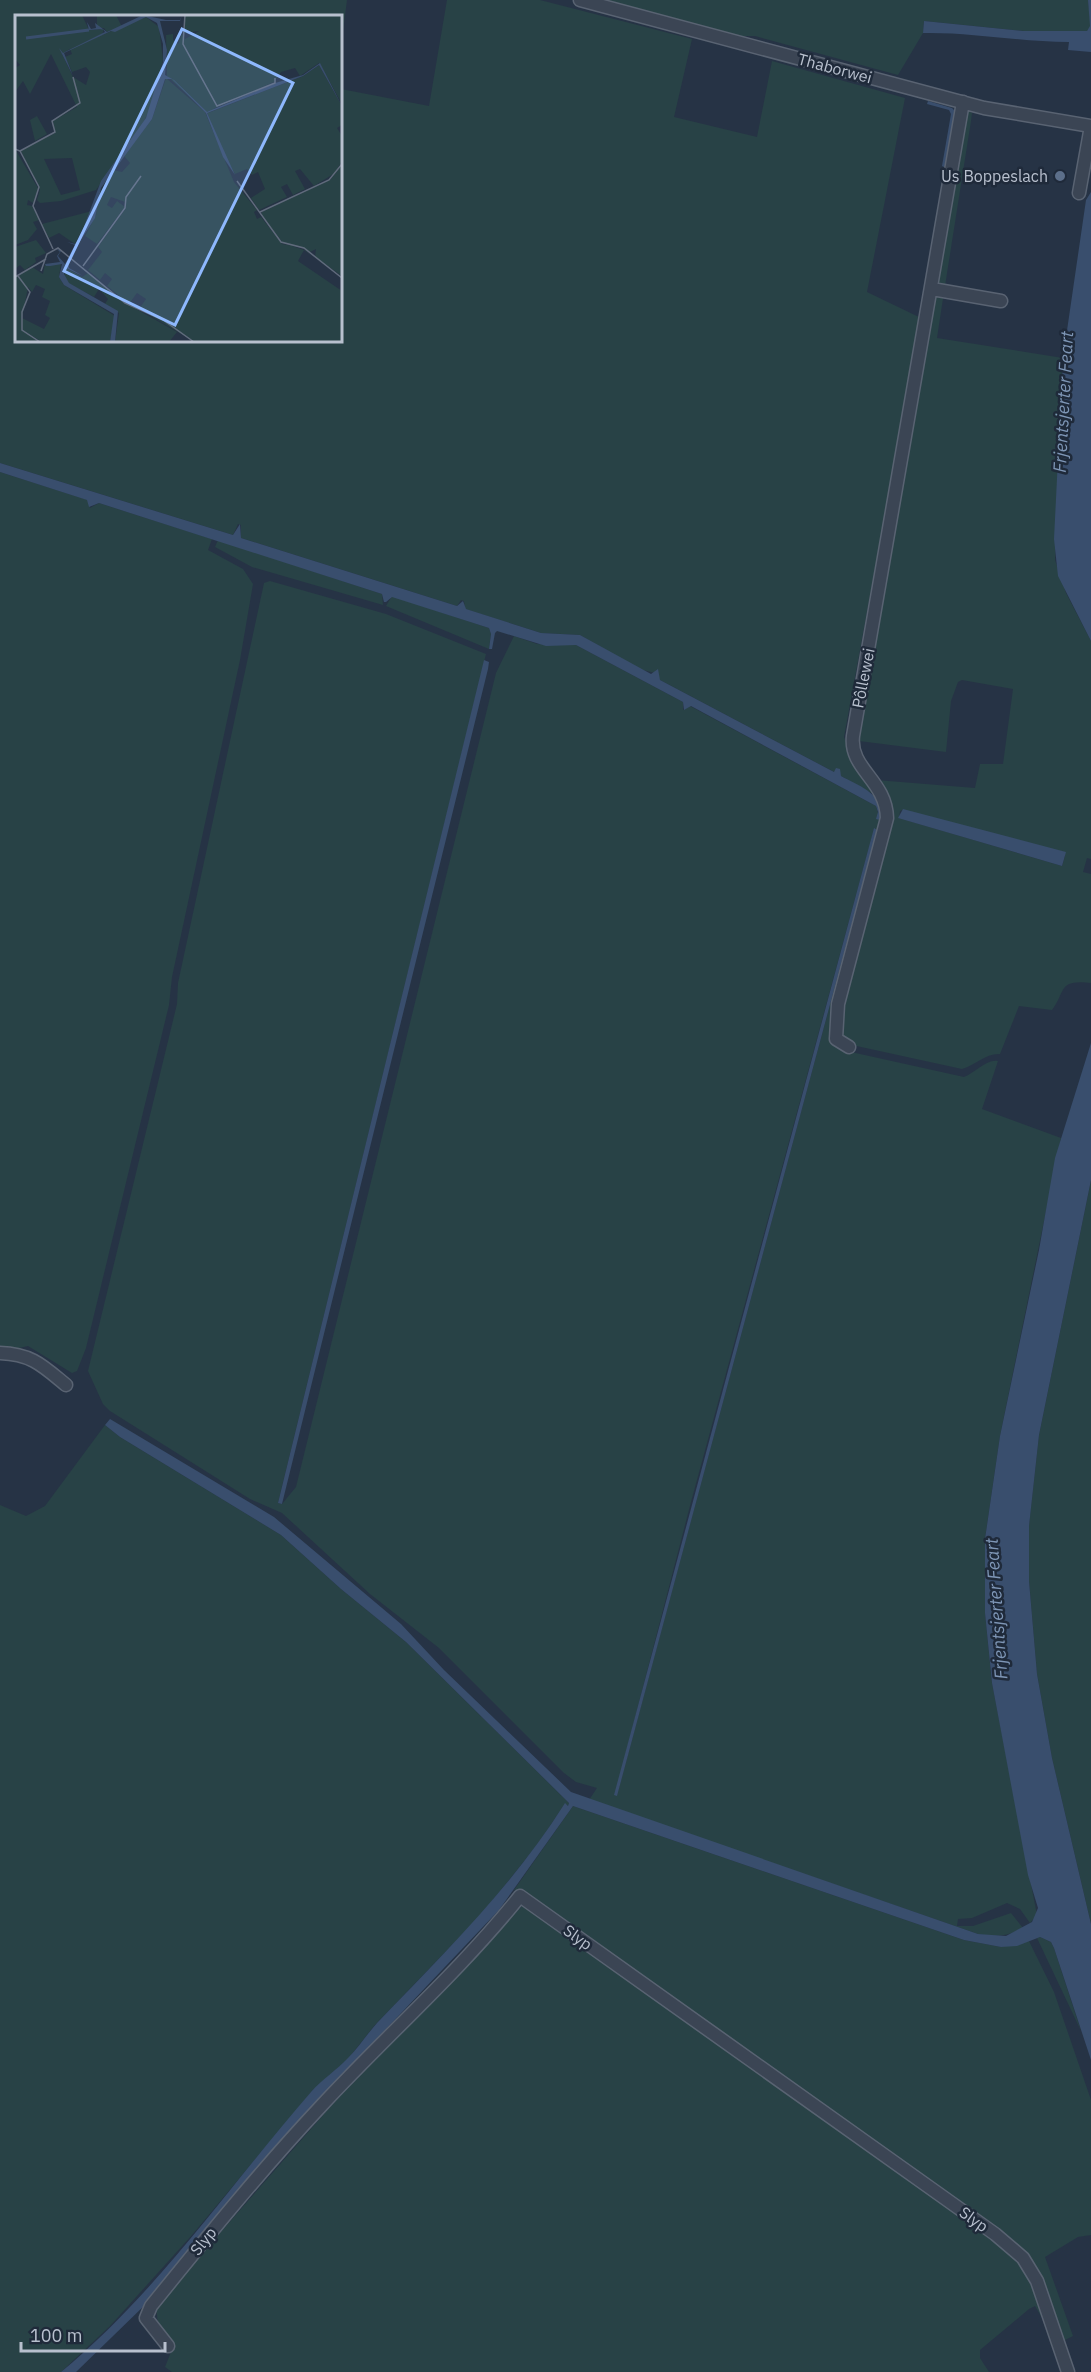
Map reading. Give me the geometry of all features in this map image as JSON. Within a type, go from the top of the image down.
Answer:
[{"type":"street","name":"Thaborwei","points":[[580,0],[963,102],[1091,126],[1079,193]]},
{"type":"street","name":"Pôllewei","points":[[849,1047],[836,1039],[838,1004],[887,818],[887,805],[882,793],[853,752],[852,736],[963,102]]},
{"type":"street","points":[[932,288],[1001,301]]},
{"type":"street","points":[[0,1353],[16,1354],[33,1359],[66,1385]]},
{"type":"street","name":"Slyp","points":[[168,2346],[146,2318],[151,2306],[214,2228],[323,2104],[449,1976],[520,1896],[995,2234],[1023,2258],[1037,2281],[1068,2372]]},
{"type":"green space","points":[[0,0],[347,0],[342,39],[342,15],[15,15],[15,342],[342,342],[342,89],[429,106],[447,0],[540,0],[692,39],[674,117],[757,137],[772,61],[905,98],[867,292],[921,318],[844,737],[854,763],[875,795],[841,776],[840,773],[834,772],[660,680],[655,673],[639,669],[580,635],[541,633],[465,609],[464,601],[461,600],[457,606],[241,538],[241,525],[238,524],[233,535],[0,463]]},
{"type":"green space","points":[[589,0],[1088,0],[1091,26],[1087,31],[1024,31],[924,21],[923,33],[898,75],[755,36],[729,36]]},
{"type":"green space","points":[[968,111],[972,113],[971,121],[945,286],[937,285]]},
{"type":"green space","points":[[935,291],[944,292],[937,338],[1063,358],[1055,560],[1066,593],[1091,641],[1091,859],[1087,858],[1083,872],[1091,874],[1091,983],[1080,982],[1067,985],[1052,1010],[1019,1006],[1000,1054],[990,1055],[962,1069],[852,1045],[841,1034],[840,1015],[890,815],[876,780],[975,788],[980,764],[1003,764],[1013,689],[962,680],[958,682],[951,701],[946,752],[859,741]],"holes":[[[900,811],[1059,851],[1065,856],[1062,866],[899,818]]]},
{"type":"green space","points":[[0,472],[88,500],[90,508],[99,503],[212,539],[208,550],[243,569],[253,584],[240,660],[172,977],[169,1005],[86,1348],[77,1371],[72,1373],[28,1346],[10,1350],[0,1348]]},
{"type":"green space","points":[[218,540],[382,594],[383,605],[252,567],[215,547]]},
{"type":"green space","points":[[270,581],[386,614],[486,654],[278,1503],[282,1504],[296,1487],[496,673],[514,636],[537,644],[576,645],[683,702],[683,710],[690,706],[876,806],[880,820],[832,1041],[842,1050],[964,1077],[989,1062],[998,1061],[982,1109],[1061,1138],[1000,1436],[985,1539],[985,1613],[992,1683],[1037,1915],[1030,1923],[1020,1909],[1007,1903],[972,1918],[958,1919],[957,1926],[973,1926],[1011,1913],[1023,1928],[1001,1936],[978,1934],[589,1800],[597,1788],[576,1782],[564,1773],[439,1648],[370,1594],[282,1513],[250,1499],[110,1411],[103,1404],[88,1371],[177,1004],[178,983],[264,583]],"holes":[[[874,829],[877,830],[617,1795],[615,1795],[691,1502]]]},
{"type":"green space","points":[[392,596],[489,628],[491,634],[489,649],[386,606]]},
{"type":"green space","points":[[1091,1180],[1091,1924],[1052,1758],[1037,1674],[1029,1581],[1029,1525],[1039,1435]]},
{"type":"green space","points":[[105,1425],[120,1437],[281,1535],[341,1589],[406,1642],[569,1803],[568,1806],[565,1804],[537,1845],[481,1915],[374,2026],[348,2059],[314,2089],[192,2235],[110,2326],[61,2372],[0,2372],[0,1505],[26,1516],[45,1506]]},
{"type":"green space","points":[[573,1806],[964,1940],[1001,1947],[1029,1941],[1054,1992],[1091,2100],[1091,2235],[1078,2237],[1045,2257],[1073,2336],[1063,2341],[1033,2268],[527,1895],[514,1890]]},
{"type":"green space","points":[[525,1903],[1006,2248],[1028,2270],[1048,2328],[1035,2306],[1029,2309],[980,2350],[980,2358],[989,2372],[172,2372],[165,2367],[173,2347],[158,2325],[156,2306],[331,2106]]},
{"type":"green space","points":[[1037,1938],[1051,1942],[1054,1948],[1081,2031]]},
{"type":"water","points":[[1088,0],[1091,0],[1091,52],[1068,50],[1069,42],[923,33],[924,21],[1023,31],[1087,31],[1090,26]]},
{"type":"water","points":[[928,101],[955,111],[946,168],[942,166],[951,114],[949,110],[927,104]]},
{"type":"water","name":"Frjentsjerter Feart","points":[[1091,192],[1091,641],[1058,576],[1054,539],[1063,358],[1086,200]]},
{"type":"water","points":[[0,463],[233,535],[240,524],[241,538],[457,606],[463,601],[466,609],[541,633],[580,635],[651,674],[658,669],[660,680],[834,772],[836,768],[840,769],[841,776],[870,792],[875,798],[881,811],[880,820],[876,819],[878,812],[876,806],[691,706],[684,710],[683,702],[576,645],[546,646],[497,631],[492,649],[489,649],[491,634],[489,628],[392,597],[384,602],[382,594],[99,503],[89,507],[87,500],[0,472]]},
{"type":"water","points":[[484,660],[489,662],[488,669],[282,1504],[278,1503]]},
{"type":"water","points":[[903,809],[1066,852],[1062,866],[898,818]]},
{"type":"water","points":[[874,828],[877,830],[617,1796],[614,1795]]},
{"type":"water","name":"Frjentsjerter Feart","points":[[1091,1043],[1091,1180],[1039,1435],[1029,1526],[1029,1581],[1037,1674],[1052,1758],[1091,1924],[1091,2060],[1051,1942],[1040,1937],[1017,1946],[1001,1947],[964,1940],[573,1806],[499,1910],[313,2106],[148,2302],[76,2372],[61,2372],[96,2341],[161,2273],[311,2092],[352,2054],[377,2023],[477,1918],[523,1863],[565,1803],[568,1806],[569,1803],[406,1642],[341,1589],[281,1535],[120,1437],[105,1425],[110,1419],[274,1517],[401,1624],[444,1670],[571,1792],[978,1934],[1006,1936],[1032,1922],[1038,1908],[1028,1875],[992,1683],[985,1613],[985,1539],[1000,1436],[1039,1250],[1055,1158]]},
{"type":"place","name":"Us Boppeslach","points":[[1060,176]]}]
